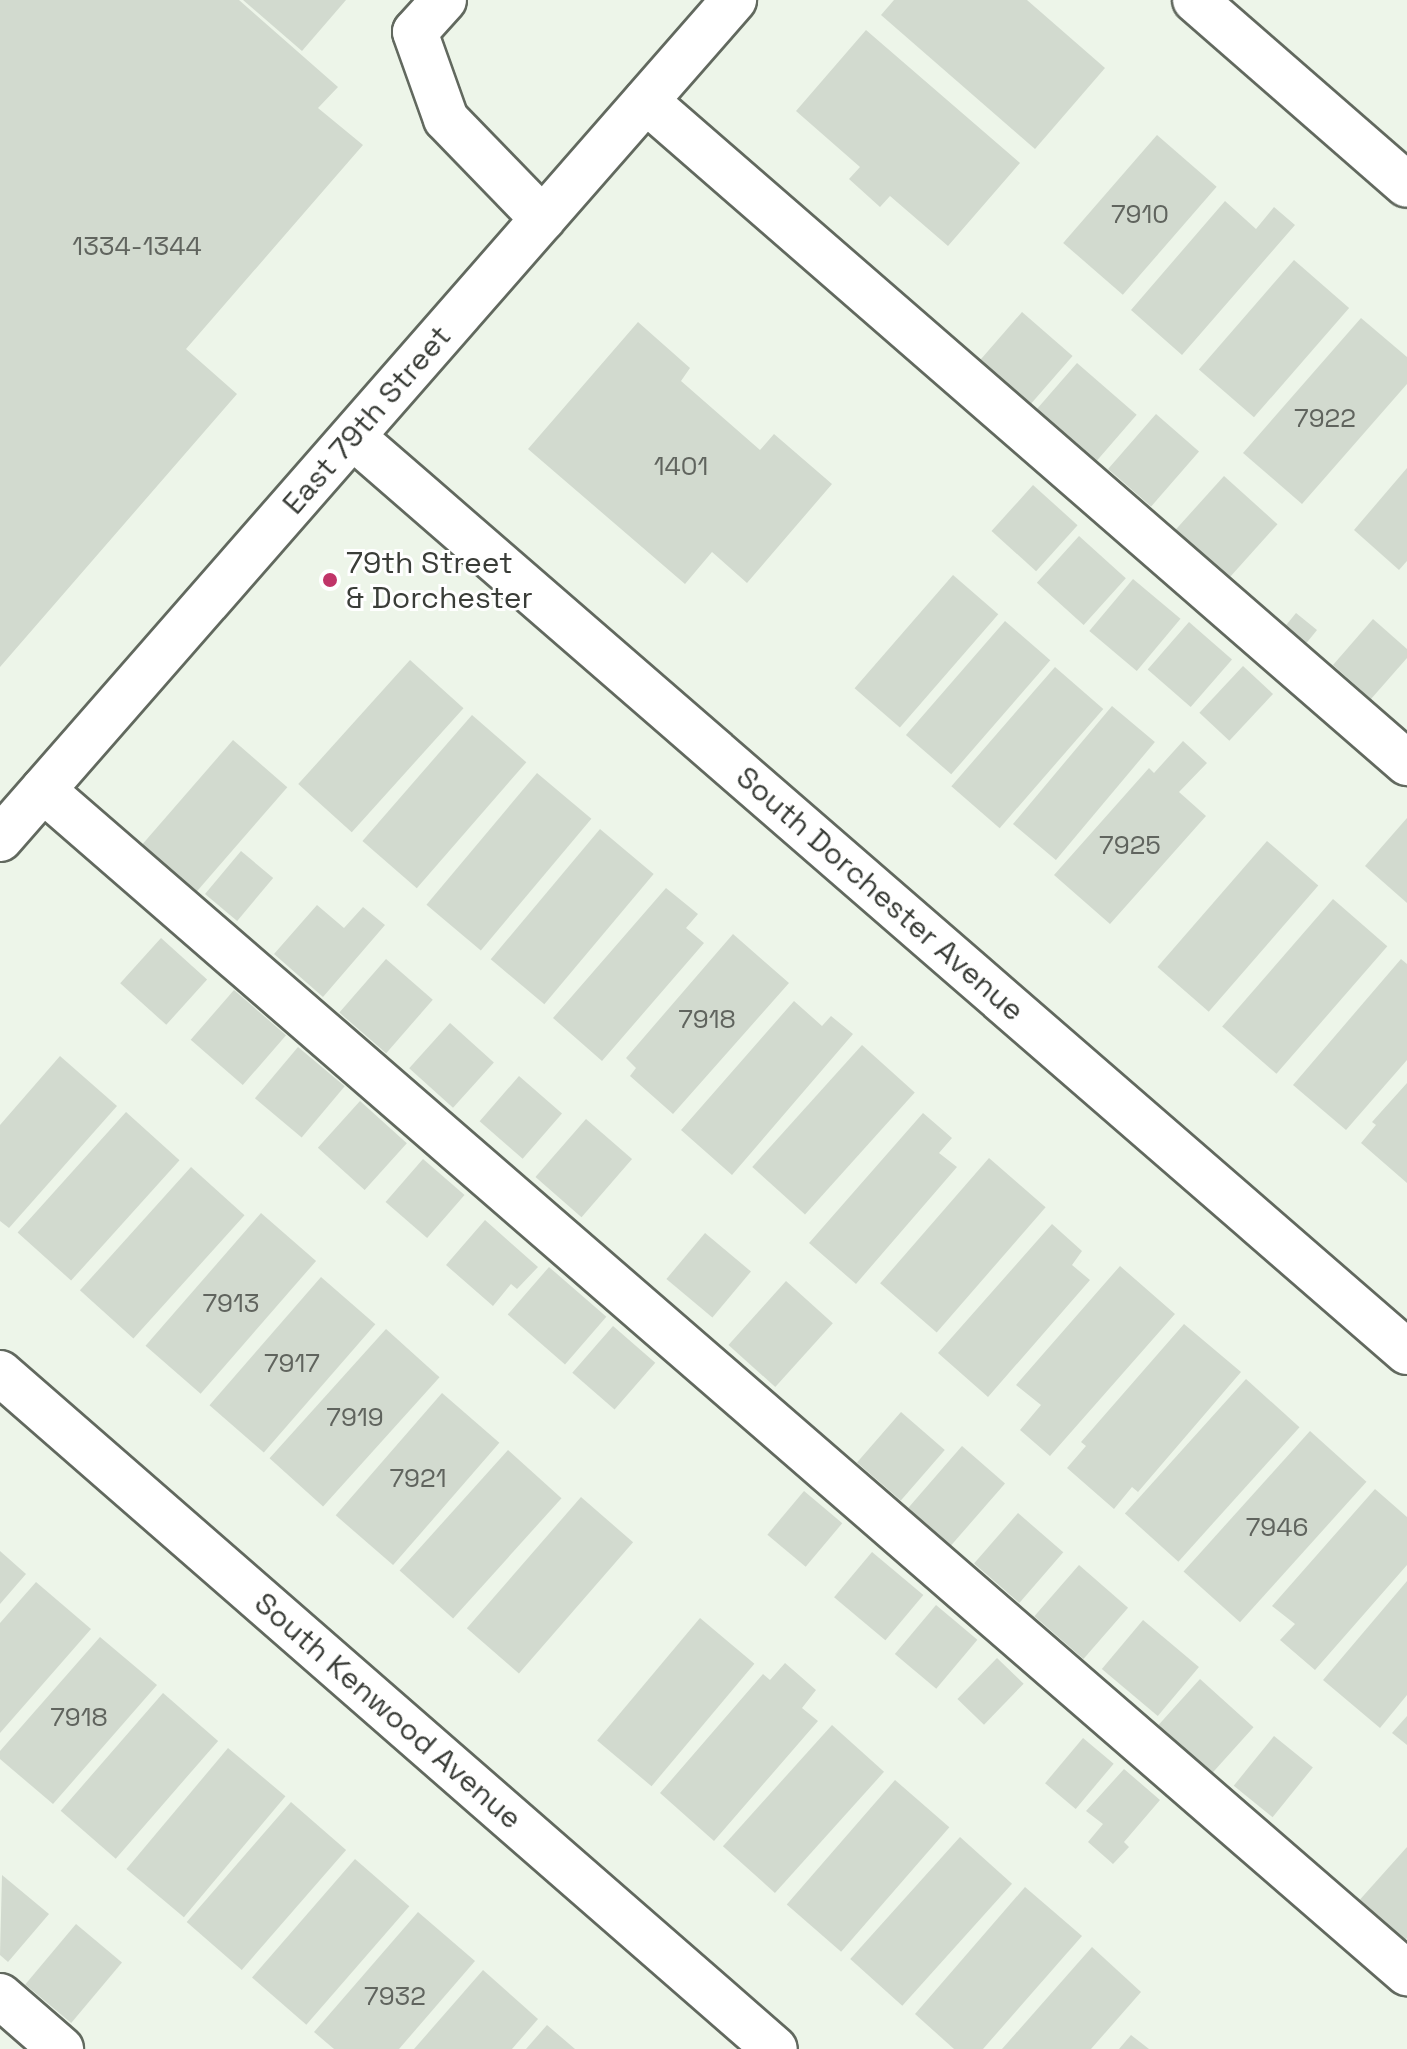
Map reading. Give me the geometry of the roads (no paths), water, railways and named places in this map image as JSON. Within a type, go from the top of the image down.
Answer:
[{"type":"street","points":[[444,0],[415,32],[446,119],[543,219]]},
{"type":"street","name":"East 79th Street","points":[[0,839],[734,0]]},
{"type":"street","points":[[1195,0],[1407,185]]},
{"type":"street","points":[[646,101],[1407,763]]},
{"type":"street","name":"South Dorchester Avenue","points":[[353,437],[1407,1352]]},
{"type":"street","points":[[43,790],[1407,1973]]},
{"type":"street","name":"South Kenwood Avenue","points":[[0,1373],[775,2049]]},
{"type":"street","points":[[0,1996],[61,2049]]},
{"type":"place","name":"79th Street & Dorchester","points":[[330,580]]}]
